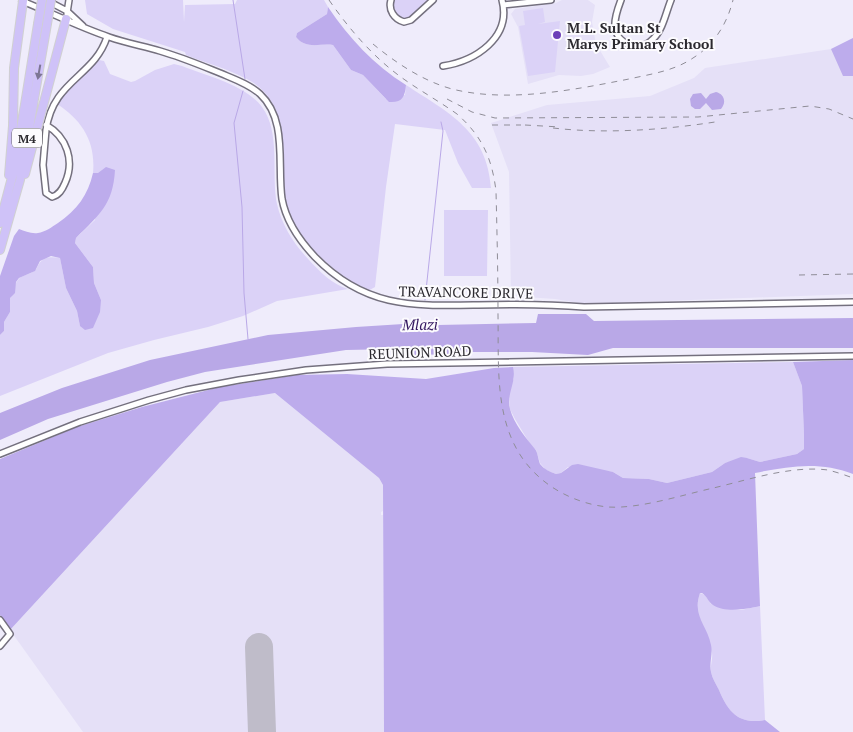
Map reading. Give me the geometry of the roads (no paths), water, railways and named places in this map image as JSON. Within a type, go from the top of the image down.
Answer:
[{"type":"highway","points":[[7,199],[13,126],[14,68],[22,0]]},
{"type":"highway","name":"M4","points":[[0,223],[18,151],[38,24],[44,0]]},
{"type":"highway","name":"M4","points":[[0,250],[20,180],[51,0]]},
{"type":"highway","points":[[7,228],[30,159],[67,15]]},
{"type":"street","points":[[22,0],[67,15]]},
{"type":"street","points":[[44,0],[67,15]]},
{"type":"street","points":[[67,15],[69,0]]},
{"type":"street","points":[[392,0],[391,11],[398,19],[404,22],[411,20],[433,0]]},
{"type":"street","points":[[443,66],[456,64],[479,54],[493,42],[502,26],[503,2],[551,0]]},
{"type":"street","points":[[621,0],[614,22],[615,28],[618,36],[623,41],[636,47],[643,46],[655,38],[671,0]]},
{"type":"street","name":"TRAVANCORE DRIVE","points":[[67,15],[69,21],[107,36],[191,62],[243,83],[262,96],[269,106],[276,124],[282,201],[293,229],[311,252],[332,273],[354,288],[376,297],[396,303],[418,305],[550,304],[584,307],[853,302]]},
{"type":"street","points":[[46,125],[56,132],[63,141],[69,162],[68,174],[63,187],[58,194],[52,197],[49,197],[46,193],[43,173],[46,125],[49,112],[63,90],[96,58],[107,36]]},
{"type":"street","name":"REUNION ROAD","points":[[0,454],[80,422],[186,390],[306,370],[417,363],[853,356]]},
{"type":"street","points":[[0,620],[10,634],[0,646]]},
{"type":"water","points":[[716,92],[724,99],[721,109],[712,110],[706,103],[700,109],[695,109],[691,106],[690,99],[693,94],[701,93],[706,99],[710,94]]},
{"type":"water","name":"Mlazi","points":[[538,314],[586,314],[594,321],[853,318],[853,348],[613,348],[588,355],[532,352],[465,352],[459,354],[413,355],[396,349],[346,350],[205,372],[48,419],[0,440],[0,413],[62,388],[150,360],[268,335],[419,323],[438,325],[536,323]]},
{"type":"waterway","points":[[233,0],[245,79]]},
{"type":"waterway","points":[[243,91],[234,123],[242,207],[244,293],[248,339]]},
{"type":"waterway","points":[[425,300],[443,131],[441,122]]},
{"type":"railway","points":[[329,0],[358,38],[375,55],[408,82],[457,114],[466,122],[484,148],[492,168],[496,191],[498,362],[502,408],[508,430],[517,450],[530,468],[549,485],[562,493],[577,500],[608,507],[645,504],[768,475],[798,470],[828,470],[853,478]]},
{"type":"railway","points":[[373,44],[410,71],[441,86],[452,89],[495,95],[563,91],[654,74],[686,62],[701,53],[719,33],[733,0]]},
{"type":"railway","points":[[447,99],[472,112],[495,118],[698,117],[810,106],[829,109],[853,119]]},
{"type":"railway","points":[[553,128],[593,131],[634,130],[715,122]]},
{"type":"railway","points":[[492,125],[521,125]]},
{"type":"railway","points":[[525,125],[560,127]]},
{"type":"railway","points":[[799,275],[853,274]]},
{"type":"place","name":"M.L. Sultan St Marys Primary School","points":[[557,35]]}]
